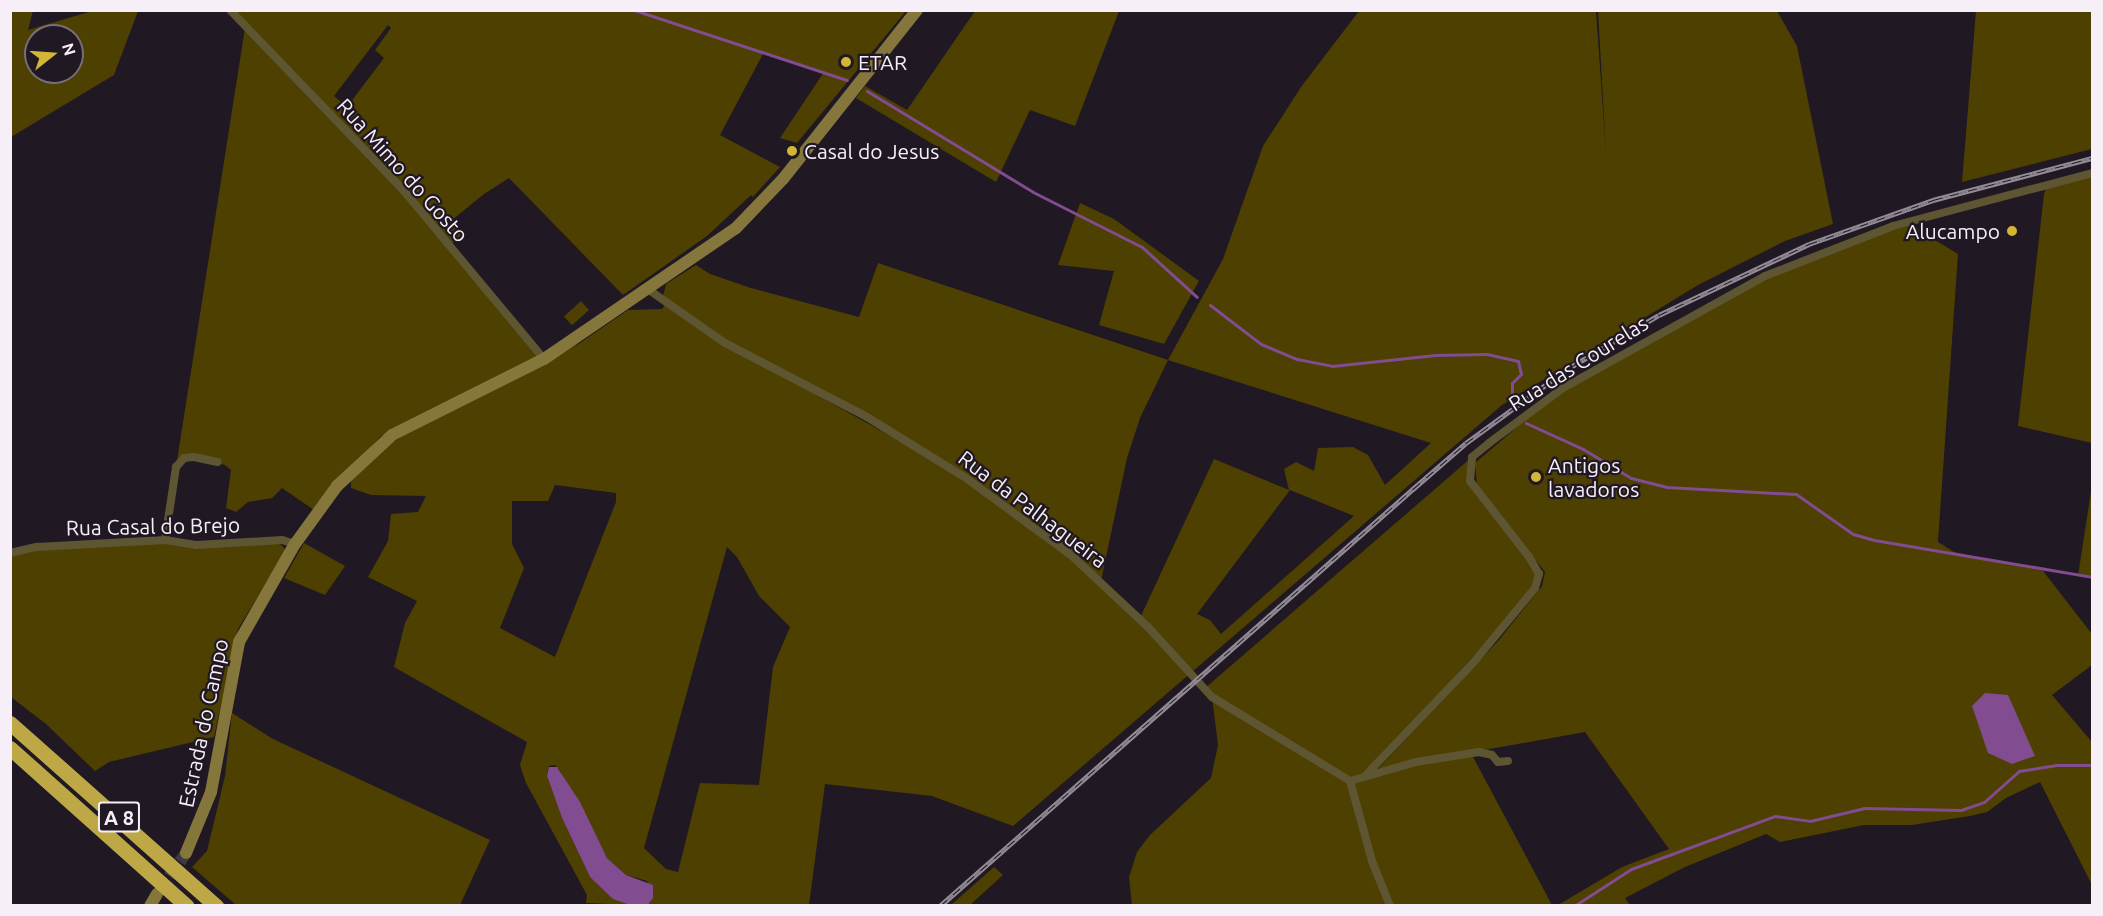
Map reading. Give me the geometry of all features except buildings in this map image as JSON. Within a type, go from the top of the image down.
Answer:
[{"type":"highway","name":"A 8","points":[[10,723],[216,906]]},
{"type":"highway","name":"A 8","points":[[10,748],[187,906]]},
{"type":"street","name":"Rua Mimo do Gosto","points":[[230,10],[404,191],[544,359]]},
{"type":"street","name":"Estrada do Campo","points":[[186,853],[203,818],[214,780],[235,653],[256,606],[295,544],[336,486],[378,445],[407,427],[544,359],[649,290],[736,228],[760,205],[917,10]]},
{"type":"street","name":"Rua das Courelas","points":[[1365,776],[1473,663],[1535,588],[1539,574],[1529,557],[1470,481],[1472,457],[1563,388],[1614,357],[1765,276],[1893,226],[2092,173]]},
{"type":"street","name":"Rua da Palhagueira","points":[[649,290],[725,343],[867,417],[966,478],[1071,555],[1148,627],[1212,697],[1350,781]]},
{"type":"street","points":[[165,540],[176,467],[184,458],[194,457],[217,462]]},
{"type":"street","name":"Rua Casal do Brejo","points":[[10,553],[37,547],[165,540],[196,545],[282,540],[295,544]]},
{"type":"street","points":[[1390,906],[1372,861],[1350,781],[1479,752],[1491,755],[1498,762],[1508,761]]},
{"type":"street","points":[[150,906],[157,894]]},
{"type":"shaded area","points":[[11,10],[33,11],[30,24],[24,24],[24,84],[84,84],[84,24],[48,24],[92,11],[138,11],[114,75],[11,137]]},
{"type":"shaded area","points":[[230,11],[906,11],[797,143],[780,138],[824,72],[764,52],[720,135],[780,167],[753,197],[751,195],[707,236],[623,295],[509,178],[484,194],[452,220],[464,235],[449,245],[542,355],[380,437],[314,510],[282,488],[272,498],[248,502],[236,512],[226,508],[231,470],[225,465],[194,457],[176,467],[245,28]],"holes":[[[388,25],[391,28],[375,50],[384,58],[347,107],[334,96]]]},
{"type":"shaded area","points":[[975,11],[1119,11],[1075,126],[1030,110],[996,182],[856,98],[865,86],[907,110]]},
{"type":"shaded area","points":[[1359,11],[1596,11],[1606,153],[1598,11],[1777,11],[1797,46],[1833,224],[1785,241],[1698,285],[1502,405],[1013,826],[932,796],[825,784],[809,905],[647,905],[651,902],[647,881],[626,875],[607,858],[560,771],[555,765],[549,766],[547,776],[562,818],[590,877],[633,905],[586,903],[587,895],[526,783],[520,765],[527,742],[394,667],[405,623],[417,601],[368,577],[388,541],[391,514],[418,512],[426,496],[371,495],[351,488],[351,481],[384,448],[407,433],[580,343],[628,310],[662,309],[667,302],[663,296],[666,284],[696,265],[710,274],[751,288],[859,317],[878,263],[1168,360],[1223,259],[1263,146],[1301,87]],"holes":[[[1168,360],[1431,443],[1385,485],[1368,455],[1353,447],[1318,448],[1314,471],[1296,462],[1284,469],[1289,490],[1214,459],[1140,618],[1101,581],[1127,458],[1140,418]],[[815,394],[867,417],[946,467]],[[555,485],[616,493],[616,502],[555,657],[500,628],[524,568],[512,544],[512,501],[548,501]],[[1290,490],[1354,516],[1221,634],[1210,620],[1197,614]],[[727,547],[737,557],[759,596],[790,627],[773,667],[759,785],[700,783],[678,872],[666,869],[644,848]]]},
{"type":"shaded area","points":[[1976,11],[2092,11],[2092,149],[1962,182]]},
{"type":"shaded area","points":[[2092,173],[2092,443],[2018,426],[2044,194],[2047,185]]},
{"type":"shaded area","points":[[1080,203],[1114,219],[1199,281],[1164,344],[1099,325],[1114,271],[1058,265]]},
{"type":"shaded area","points":[[1907,223],[1958,254],[1938,542],[1954,552],[2043,571],[2092,634],[2092,665],[2052,695],[2092,742],[2092,885],[2040,782],[2006,798],[1987,812],[1970,816],[1912,825],[1864,825],[1780,842],[1766,834],[1685,867],[1625,898],[1630,905],[1558,905],[1622,867],[1669,849],[1585,732],[1378,769],[1499,640],[1542,586],[1545,572],[1477,486],[1475,463],[1563,388],[1735,290]]},
{"type":"shaded area","points":[[581,301],[589,310],[572,325],[564,316]]},
{"type":"shaded area","points":[[1472,457],[1470,481],[1539,574],[1535,588],[1366,775],[1472,755],[1552,905],[1132,905],[1129,877],[1137,852],[1150,835],[1211,778],[1218,745],[1212,697],[1204,689]]},
{"type":"shaded area","points":[[2092,485],[2092,577],[2078,576]]},
{"type":"shaded area","points":[[118,542],[279,543],[286,550],[238,629],[214,737],[109,762],[95,771],[46,724],[11,697],[10,553]]},
{"type":"shaded area","points":[[304,543],[345,566],[325,595],[284,578]]},
{"type":"shaded area","points":[[1985,693],[2008,695],[2035,756],[2012,764],[1988,753],[1972,706]]},
{"type":"shaded area","points":[[232,713],[273,739],[490,840],[460,905],[236,905],[192,867],[207,851],[225,776]]},
{"type":"shaded area","points":[[549,767],[557,767],[580,802],[607,858],[626,875],[653,885],[653,898],[648,905],[630,905],[613,899],[590,877],[562,818],[547,776]]},
{"type":"shaded area","points":[[994,867],[1003,875],[970,905],[951,905]]},
{"type":"waterway","points":[[634,10],[847,80]]},
{"type":"waterway","points":[[867,91],[1033,192],[1142,247],[1197,297]]},
{"type":"waterway","points":[[1210,305],[1261,344],[1297,359],[1332,366],[1435,355],[1487,354],[1518,361],[1521,374],[1512,383],[1512,393]]},
{"type":"waterway","points":[[1526,423],[1583,449],[1631,478],[1666,487],[1796,494],[1853,534],[1874,540],[2092,577]]},
{"type":"waterway","points":[[1574,906],[1631,869],[1775,816],[1810,821],[1864,808],[1961,810],[1984,802],[2019,771],[2057,765],[2092,765]]},
{"type":"tunnel","points":[[159,891],[186,853]]},
{"type":"railway","points":[[940,906],[1466,443],[1569,368],[1659,315],[1809,244],[1933,200],[2092,158]]},
{"type":"place","name":"ETAR","points":[[846,62]]},
{"type":"place","name":"Casal do Jesus","points":[[792,151]]},
{"type":"place","name":"Alucampo","points":[[2012,231]]},
{"type":"place","name":"Antigos lavadoros","points":[[1536,477]]}]
